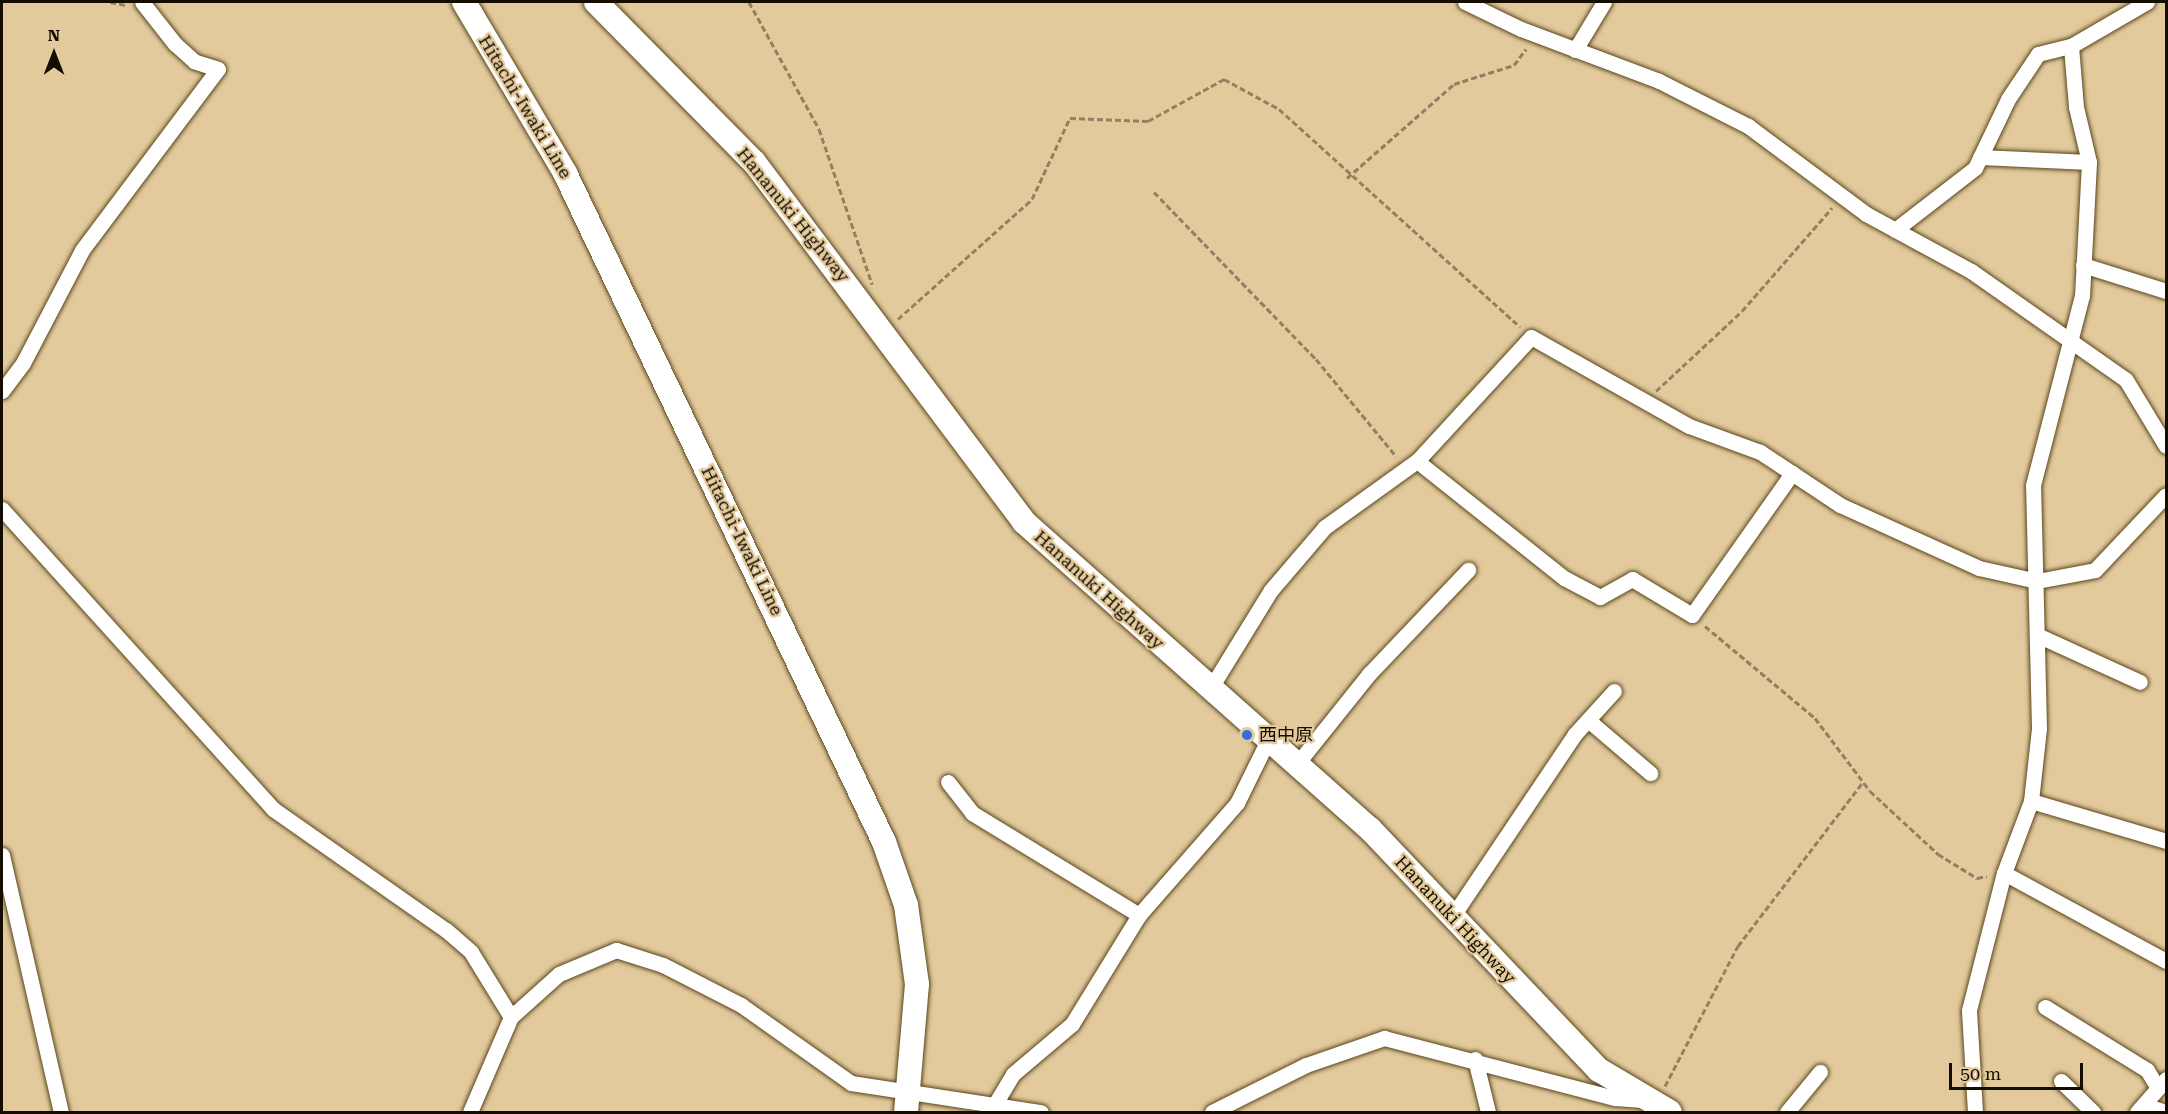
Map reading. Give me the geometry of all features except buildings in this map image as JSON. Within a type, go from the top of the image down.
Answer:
[{"type":"main road","name":"Hitachi-Iwaki Line","points":[[464,2],[565,172],[884,843],[906,905],[917,984],[908,1103]]},
{"type":"main road","name":"Hananuki Highway","points":[[596,2],[754,162],[880,327],[1024,522],[1370,829],[1570,1043],[1655,1108]]},
{"type":"street","points":[[2,391],[23,363],[82,250],[218,69],[194,61],[175,44],[142,2]]},
{"type":"street","points":[[1465,2],[1535,35],[1659,81],[1748,126],[1842,197],[1895,230],[1971,271],[2126,380],[2166,446]]},
{"type":"street","points":[[1575,50],[1604,2]]},
{"type":"street","points":[[1895,230],[1939,201],[1980,158],[2008,99],[2038,54],[2070,46],[2147,2]]},
{"type":"street","points":[[1975,1113],[1969,1010],[2004,873],[2031,801],[2039,728],[2033,485],[2072,343],[2083,265],[2089,162],[2076,107],[2070,46]]},
{"type":"street","points":[[1980,158],[2089,162]]},
{"type":"street","points":[[2083,265],[2166,291]]},
{"type":"street","points":[[1210,689],[1271,590],[1325,527],[1412,465],[1531,337],[1643,402],[1760,452],[1840,505],[1980,568],[2037,581],[2095,570],[2166,495]]},
{"type":"street","points":[[1412,465],[1564,578],[1600,597],[1632,579],[1692,615],[1792,473]]},
{"type":"street","points":[[2,509],[273,809],[463,945],[511,1017]]},
{"type":"street","points":[[1296,765],[1369,674],[1468,570]]},
{"type":"street","points":[[2037,635],[2140,682]]},
{"type":"street","points":[[1452,917],[1588,720],[1614,691]]},
{"type":"street","points":[[1588,720],[1650,773]]},
{"type":"street","points":[[995,1104],[1013,1074],[1072,1024],[1139,915],[1237,803],[1268,740]]},
{"type":"street","points":[[948,782],[972,813],[1139,915]]},
{"type":"street","points":[[2031,801],[2166,841]]},
{"type":"street","points":[[2,855],[62,1113]]},
{"type":"street","points":[[2004,873],[2166,961]]},
{"type":"street","points":[[470,1113],[511,1017],[559,974],[616,950],[663,965],[741,1005],[851,1083],[908,1103],[995,1104],[1041,1113]]},
{"type":"street","points":[[2045,1007],[2147,1070],[2162,1084],[2141,1109]]},
{"type":"street","points":[[1212,1113],[1363,1041],[1404,1041],[1655,1108]]},
{"type":"street","points":[[1475,1059],[1488,1113]]},
{"type":"street","points":[[1787,1113],[1820,1072]]},
{"type":"street","points":[[2061,1081],[2093,1113]]},
{"type":"street","points":[[2141,1109],[2166,1113]]},
{"type":"path","points":[[749,2],[819,129],[872,281],[880,327]]},
{"type":"path","points":[[1347,178],[1454,84],[1514,65],[1535,35]]},
{"type":"path","points":[[880,327],[1032,199],[1071,118],[1148,122],[1224,79],[1279,109],[1531,337]]},
{"type":"path","points":[[1154,192],[1316,359],[1412,465]]},
{"type":"path","points":[[1643,402],[1742,311],[1842,197]]},
{"type":"path","points":[[1692,615],[1815,718],[1863,782],[1938,854],[1977,878],[2004,873]]},
{"type":"path","points":[[1655,1108],[1738,946],[1863,782]]},
{"type":"place","name":"西中原","points":[[1247,735]]}]
